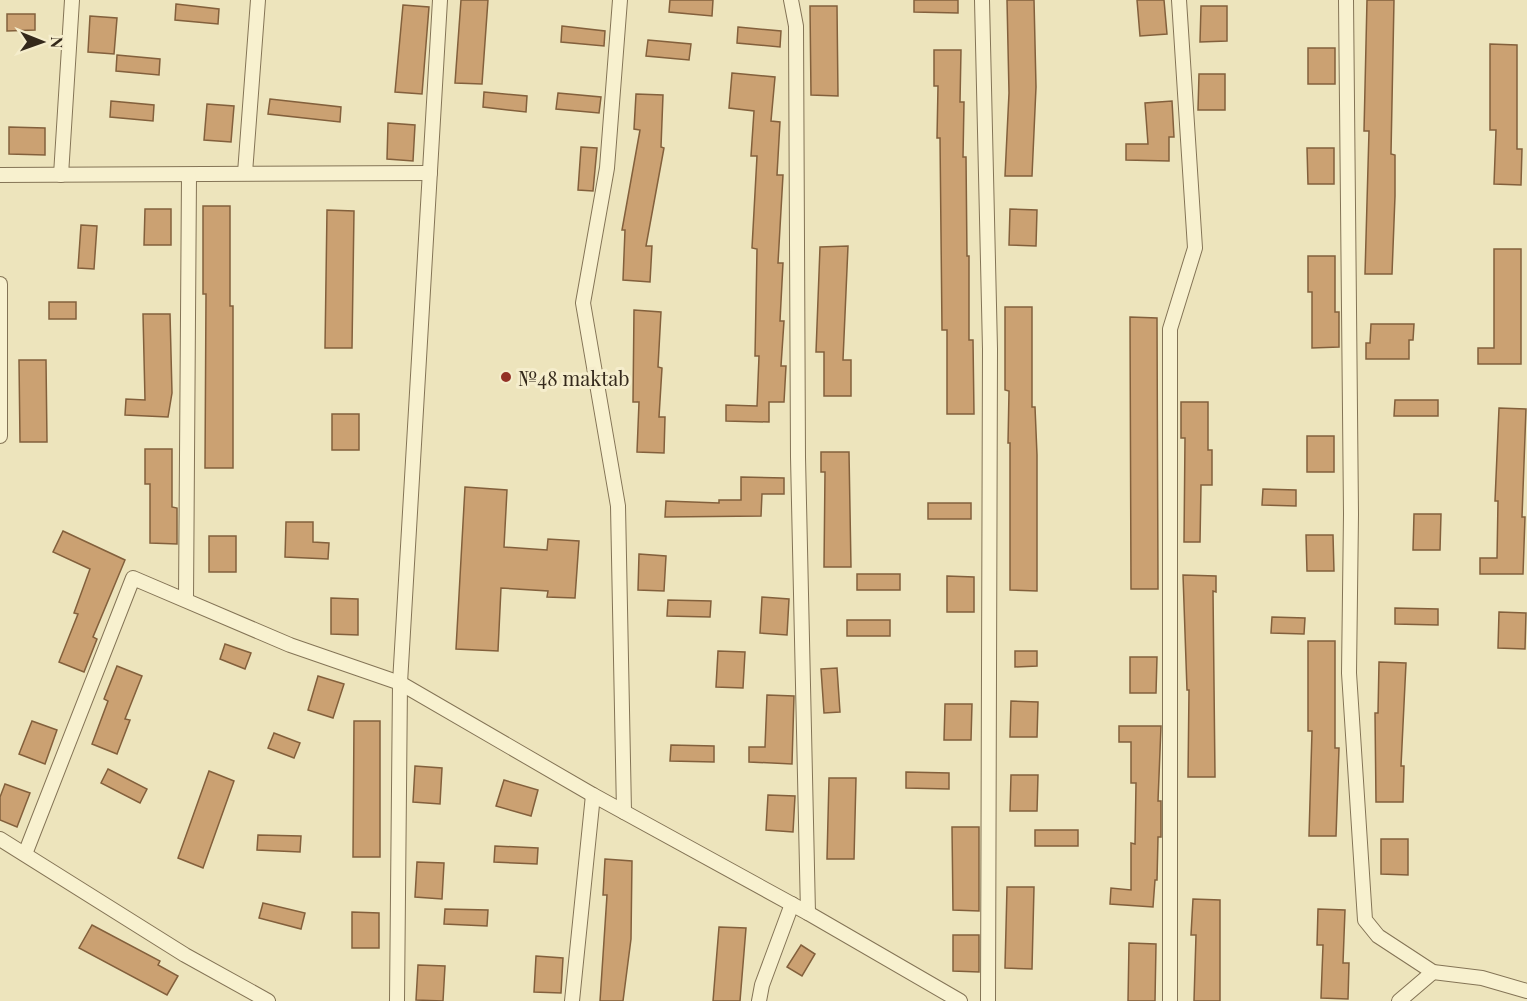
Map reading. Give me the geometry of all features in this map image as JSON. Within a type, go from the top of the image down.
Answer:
[{"type":"street","points":[[61,175],[72,0]]},
{"type":"street","points":[[245,173],[258,0]]},
{"type":"street","points":[[397,1001],[400,683],[440,0]]},
{"type":"street","points":[[620,0],[607,168],[583,303],[618,506],[624,812]]},
{"type":"street","points":[[791,0],[796,26],[798,457],[808,913]]},
{"type":"street","points":[[982,0],[990,350],[988,1001]]},
{"type":"street","points":[[1170,1001],[1170,329],[1195,248],[1179,0]]},
{"type":"street","points":[[1346,0],[1351,514],[1349,673],[1365,920],[1378,936],[1433,972],[1482,978],[1527,991]]},
{"type":"street","points":[[0,175],[189,176],[245,173],[430,173]]},
{"type":"street","points":[[186,599],[189,176]]},
{"type":"street","points":[[0,284],[0,436]]},
{"type":"street","points":[[25,854],[133,578],[290,645],[400,683],[593,795],[792,904],[960,1001]]},
{"type":"street","points":[[572,1001],[593,795]]},
{"type":"street","points":[[0,839],[185,955],[268,1001]]},
{"type":"street","points":[[759,1001],[762,985],[792,904]]},
{"type":"street","points":[[1399,1001],[1433,972]]},
{"type":"building","points":[[461,0],[488,0],[482,84],[455,83]]},
{"type":"building","points":[[670,0],[713,0],[712,16],[669,12]]},
{"type":"building","points":[[914,0],[958,0],[958,13],[914,12]]},
{"type":"building","points":[[1007,0],[1034,0],[1036,87],[1032,176],[1005,176],[1009,93]]},
{"type":"building","points":[[1137,0],[1164,0],[1167,34],[1140,36]]},
{"type":"building","points":[[1367,0],[1394,0],[1391,154],[1395,155],[1395,196],[1392,274],[1365,274],[1369,131],[1364,131]]},
{"type":"building","points":[[176,4],[219,9],[218,24],[175,20]]},
{"type":"building","points":[[403,5],[429,7],[422,94],[395,92]]},
{"type":"building","points":[[810,6],[837,6],[838,96],[811,95]]},
{"type":"building","points":[[1201,6],[1227,6],[1227,41],[1200,42]]},
{"type":"building","points":[[7,14],[35,14],[35,30],[7,31]]},
{"type":"building","points":[[90,16],[117,18],[114,54],[88,52]]},
{"type":"building","points":[[562,26],[605,31],[604,46],[561,42]]},
{"type":"building","points":[[738,27],[781,31],[780,47],[737,43]]},
{"type":"building","points":[[648,40],[691,44],[689,60],[646,56]]},
{"type":"building","points":[[1490,44],[1517,45],[1517,149],[1522,149],[1521,185],[1494,184],[1496,130],[1490,130]]},
{"type":"building","points":[[1308,48],[1335,48],[1335,84],[1308,84]]},
{"type":"building","points":[[934,50],[961,50],[960,102],[964,102],[963,157],[966,157],[969,340],[973,340],[974,414],[947,414],[947,330],[942,330],[940,138],[937,138],[938,86],[934,86]]},
{"type":"building","points":[[117,55],[160,59],[159,75],[116,71]]},
{"type":"building","points":[[732,73],[775,77],[771,121],[780,122],[777,175],[783,175],[778,263],[783,263],[780,321],[784,321],[781,366],[786,366],[784,402],[769,402],[769,422],[726,421],[726,405],[757,406],[759,356],[755,356],[757,249],[752,248],[757,156],[751,156],[754,111],[729,108]]},
{"type":"building","points":[[1199,74],[1225,74],[1225,110],[1198,110]]},
{"type":"building","points":[[484,92],[527,96],[526,112],[483,107]]},
{"type":"building","points":[[558,93],[601,97],[599,113],[556,109]]},
{"type":"building","points":[[636,94],[663,95],[661,147],[664,148],[646,246],[652,246],[650,282],[623,280],[625,230],[622,230],[640,130],[634,129]]},
{"type":"building","points":[[270,99],[341,107],[340,122],[268,114]]},
{"type":"building","points":[[111,101],[154,105],[153,121],[110,117]]},
{"type":"building","points":[[1172,101],[1174,137],[1169,137],[1169,161],[1126,160],[1126,144],[1148,144],[1145,103]]},
{"type":"building","points":[[207,104],[234,106],[231,142],[204,140]]},
{"type":"building","points":[[388,123],[415,125],[413,161],[387,159]]},
{"type":"building","points":[[9,127],[45,128],[45,155],[9,154]]},
{"type":"building","points":[[581,147],[597,148],[593,191],[578,190]]},
{"type":"building","points":[[1307,148],[1334,148],[1334,184],[1308,184]]},
{"type":"building","points":[[203,206],[230,206],[230,306],[233,306],[233,468],[205,468],[206,294],[203,294]]},
{"type":"building","points":[[145,209],[171,209],[171,245],[144,245]]},
{"type":"building","points":[[1010,209],[1037,210],[1036,246],[1009,245]]},
{"type":"building","points":[[327,210],[354,211],[352,348],[325,348]]},
{"type":"building","points":[[81,225],[97,226],[94,269],[78,268]]},
{"type":"building","points":[[848,246],[843,360],[851,360],[851,396],[824,396],[824,352],[816,352],[820,247]]},
{"type":"building","points":[[1494,249],[1521,249],[1521,364],[1478,364],[1478,348],[1494,348]]},
{"type":"building","points":[[1308,256],[1335,256],[1335,312],[1339,312],[1339,347],[1312,348],[1312,292],[1308,292]]},
{"type":"building","points":[[49,302],[76,302],[76,319],[49,319]]},
{"type":"building","points":[[1005,307],[1032,307],[1032,407],[1035,407],[1037,455],[1037,591],[1010,590],[1010,443],[1008,443],[1009,391],[1005,390]]},
{"type":"building","points":[[634,310],[661,312],[658,367],[662,368],[659,417],[665,417],[664,453],[637,452],[639,402],[633,402]]},
{"type":"building","points":[[143,314],[170,314],[172,393],[168,417],[125,415],[126,399],[145,400]]},
{"type":"building","points":[[1130,317],[1157,318],[1158,589],[1131,589]]},
{"type":"building","points":[[1371,324],[1414,324],[1413,340],[1409,340],[1409,359],[1366,359],[1366,343],[1370,343]]},
{"type":"building","points":[[19,360],[46,360],[47,442],[20,442]]},
{"type":"building","points":[[1395,400],[1438,400],[1438,416],[1394,416]]},
{"type":"building","points":[[1181,402],[1208,402],[1208,450],[1212,450],[1212,485],[1201,485],[1200,542],[1184,542],[1185,438],[1181,438]]},
{"type":"building","points":[[1499,408],[1526,409],[1522,517],[1525,517],[1523,574],[1480,574],[1480,558],[1497,558],[1498,501],[1495,501]]},
{"type":"building","points":[[332,414],[359,414],[359,450],[332,450]]},
{"type":"building","points":[[1307,436],[1334,436],[1334,472],[1307,472]]},
{"type":"building","points":[[145,449],[172,449],[172,507],[177,508],[177,544],[150,543],[150,484],[145,484]]},
{"type":"building","points":[[821,452],[849,452],[851,567],[824,567],[825,472],[821,472]]},
{"type":"building","points":[[741,477],[784,478],[784,494],[762,494],[761,516],[665,517],[666,501],[719,503],[719,500],[741,500]]},
{"type":"building","points":[[465,487],[507,490],[504,547],[547,550],[548,539],[579,541],[575,598],[547,597],[548,591],[501,588],[498,651],[456,649]]},
{"type":"building","points":[[1263,489],[1296,490],[1296,506],[1262,505]]},
{"type":"building","points":[[928,503],[971,503],[971,519],[928,519]]},
{"type":"building","points":[[1414,514],[1441,514],[1440,550],[1413,550]]},
{"type":"building","points":[[286,522],[313,522],[313,542],[329,543],[328,559],[285,557]]},
{"type":"building","points":[[63,531],[125,560],[93,637],[97,639],[84,672],[59,662],[78,614],[74,613],[90,569],[53,552]]},
{"type":"building","points":[[1306,535],[1333,535],[1334,571],[1307,571]]},
{"type":"building","points":[[209,536],[236,536],[236,572],[209,572]]},
{"type":"building","points":[[639,554],[666,556],[664,591],[638,590]]},
{"type":"building","points":[[857,574],[900,574],[900,590],[857,590]]},
{"type":"building","points":[[1183,575],[1216,576],[1216,592],[1213,591],[1215,777],[1188,777],[1189,690],[1187,690]]},
{"type":"building","points":[[947,576],[974,577],[974,612],[947,612]]},
{"type":"building","points":[[762,597],[789,599],[787,635],[760,633]]},
{"type":"building","points":[[331,598],[358,599],[358,635],[331,634]]},
{"type":"building","points":[[668,600],[711,601],[710,617],[667,616]]},
{"type":"building","points":[[1395,608],[1438,609],[1438,625],[1395,624]]},
{"type":"building","points":[[1499,612],[1526,613],[1525,649],[1498,648]]},
{"type":"building","points":[[1272,617],[1305,618],[1304,634],[1271,633]]},
{"type":"building","points":[[847,620],[890,620],[890,636],[847,636]]},
{"type":"building","points":[[1308,641],[1335,641],[1335,748],[1339,748],[1336,836],[1309,836],[1312,731],[1308,731]]},
{"type":"building","points":[[225,644],[251,653],[245,669],[220,659]]},
{"type":"building","points":[[718,651],[745,652],[743,688],[716,687]]},
{"type":"building","points":[[1015,651],[1037,651],[1037,666],[1015,667]]},
{"type":"building","points":[[1130,657],[1157,657],[1156,693],[1130,693]]},
{"type":"building","points":[[1379,662],[1406,663],[1401,766],[1404,766],[1403,802],[1376,802],[1375,713],[1378,713]]},
{"type":"building","points":[[117,666],[142,676],[125,719],[130,720],[117,754],[92,744],[108,701],[104,699]]},
{"type":"building","points":[[837,668],[840,712],[824,713],[821,669]]},
{"type":"building","points":[[318,676],[344,684],[333,718],[308,710]]},
{"type":"building","points":[[767,695],[794,696],[792,764],[749,762],[749,747],[765,747]]},
{"type":"building","points":[[1011,701],[1038,702],[1037,737],[1010,737]]},
{"type":"building","points":[[945,704],[972,704],[971,740],[944,740]]},
{"type":"building","points":[[32,721],[57,730],[45,764],[19,754]]},
{"type":"building","points":[[354,721],[380,721],[380,857],[353,857]]},
{"type":"building","points":[[1119,726],[1161,726],[1158,801],[1161,801],[1161,837],[1158,837],[1157,880],[1155,880],[1153,907],[1110,904],[1111,888],[1131,890],[1131,843],[1135,844],[1136,783],[1131,783],[1131,742],[1119,742]]},
{"type":"building","points":[[274,733],[300,743],[294,758],[268,748]]},
{"type":"building","points":[[671,745],[714,746],[714,762],[670,761]]},
{"type":"building","points":[[415,766],[442,768],[440,804],[413,802]]},
{"type":"building","points":[[108,769],[147,789],[140,803],[101,783]]},
{"type":"building","points":[[209,771],[234,781],[203,868],[178,858]]},
{"type":"building","points":[[906,772],[949,773],[949,789],[906,788]]},
{"type":"building","points":[[1011,775],[1038,775],[1037,811],[1010,811]]},
{"type":"building","points":[[829,778],[856,778],[854,859],[827,859]]},
{"type":"building","points":[[504,780],[538,790],[531,816],[496,806]]},
{"type":"building","points":[[5,784],[30,793],[17,827],[0,820],[0,797]]},
{"type":"building","points":[[768,795],[795,796],[793,832],[766,830]]},
{"type":"building","points":[[952,827],[979,827],[979,911],[953,910]]},
{"type":"building","points":[[1035,830],[1078,830],[1078,846],[1035,846]]},
{"type":"building","points":[[258,835],[301,836],[300,852],[257,850]]},
{"type":"building","points":[[1381,839],[1408,839],[1408,875],[1381,874]]},
{"type":"building","points":[[495,846],[538,848],[537,864],[494,862]]},
{"type":"building","points":[[605,859],[632,861],[631,939],[623,1001],[600,1001],[607,895],[603,895]]},
{"type":"building","points":[[417,862],[444,863],[442,899],[415,897]]},
{"type":"building","points":[[1007,887],[1034,887],[1032,969],[1005,968]]},
{"type":"building","points":[[1193,899],[1220,900],[1220,1001],[1194,1001],[1196,935],[1191,935]]},
{"type":"building","points":[[263,903],[305,913],[301,929],[259,918]]},
{"type":"building","points":[[445,909],[488,910],[487,926],[444,924]]},
{"type":"building","points":[[1318,909],[1345,910],[1343,963],[1349,963],[1348,999],[1321,998],[1323,945],[1317,945]]},
{"type":"building","points":[[352,912],[379,913],[379,948],[352,948]]},
{"type":"building","points":[[92,925],[160,961],[158,965],[178,976],[167,995],[79,948]]},
{"type":"building","points":[[719,927],[746,928],[740,1001],[713,1001]]},
{"type":"building","points":[[953,935],[979,935],[979,972],[953,971]]},
{"type":"building","points":[[1129,943],[1156,944],[1155,1001],[1128,1001]]},
{"type":"building","points":[[801,945],[815,954],[802,976],[787,967]]},
{"type":"building","points":[[536,956],[563,958],[561,993],[534,992]]},
{"type":"building","points":[[418,965],[445,966],[443,1001],[416,1000]]},
{"type":"place","name":"№48 maktab","points":[[506,377]]}]
